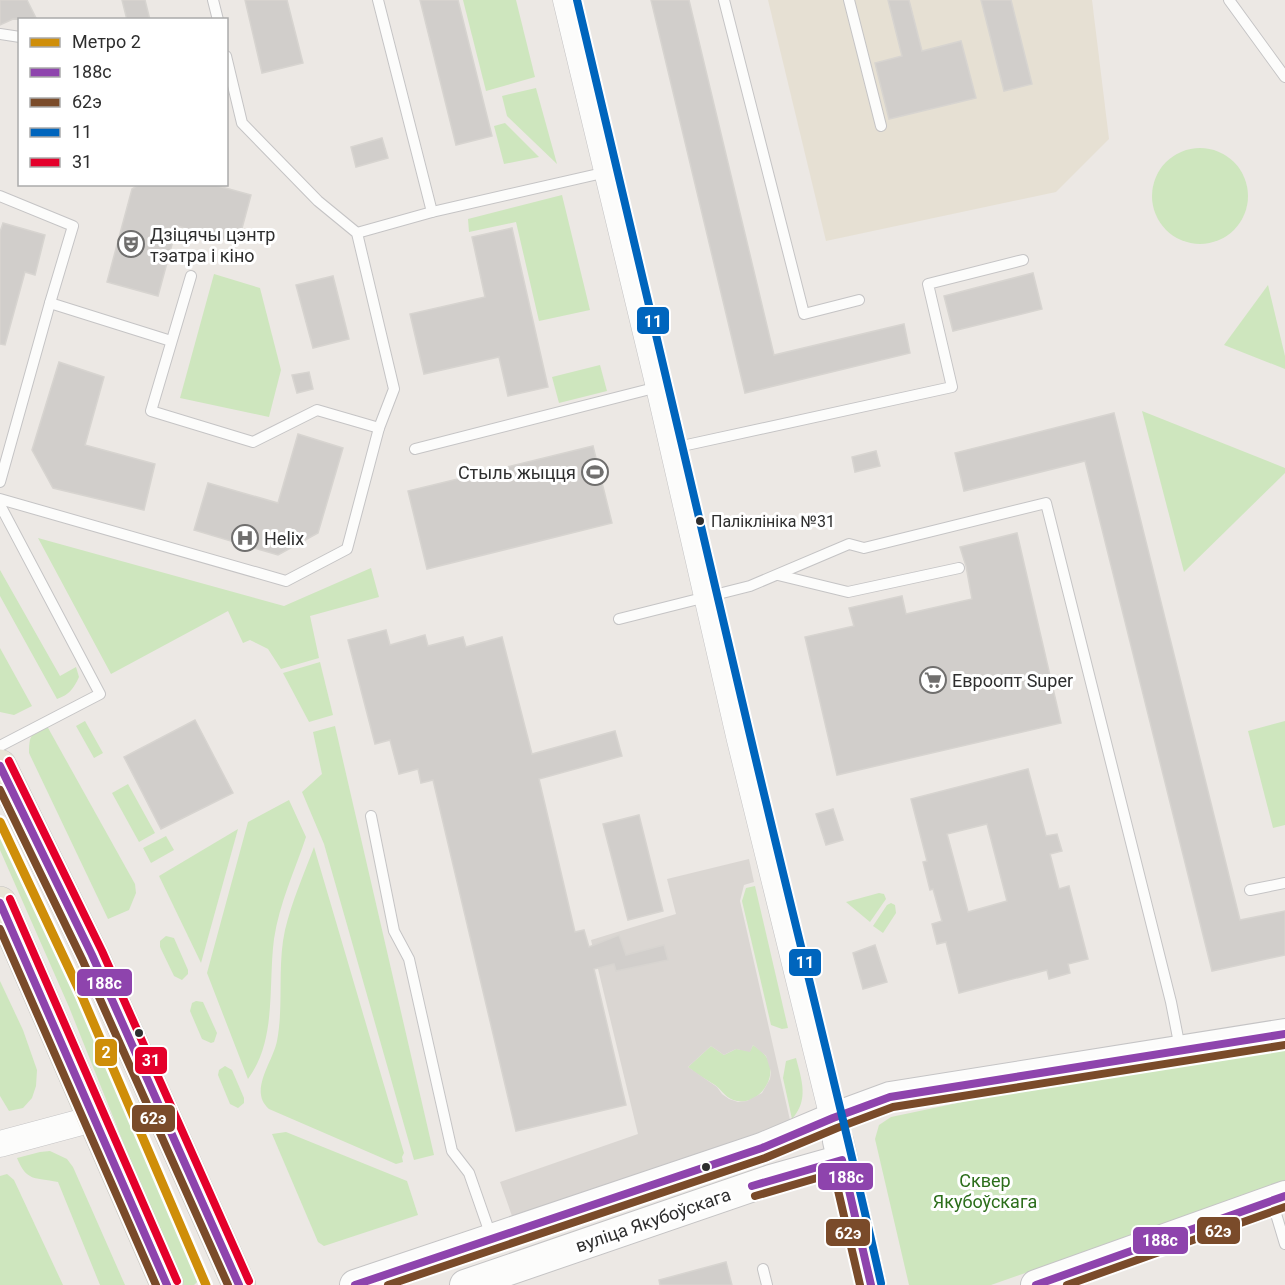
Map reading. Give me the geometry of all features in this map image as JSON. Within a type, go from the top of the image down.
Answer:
[{"type":"main road","points":[[0,766],[93,955],[239,1285]]},
{"type":"main road","points":[[0,903],[166,1285]]},
{"type":"main road","name":"вуліца Якубоўскага","points":[[355,1285],[762,1148],[832,1118],[890,1097],[1285,1034]]},
{"type":"main road","points":[[832,1118],[871,1285]]},
{"type":"main road","name":"вуліца Якубоўскага","points":[[465,1285],[771,1180],[842,1160]]},
{"type":"main road","points":[[1036,1285],[1279,1198]]},
{"type":"street","points":[[566,0],[659,387],[740,740],[832,1118]]},
{"type":"street","points":[[0,1144],[93,1119]]},
{"type":"lane","points":[[213,0],[218,18]]},
{"type":"lane","points":[[378,0],[432,212]]},
{"type":"lane","points":[[724,0],[804,314],[859,300]]},
{"type":"lane","points":[[849,0],[881,126]]},
{"type":"lane","points":[[1229,0],[1285,77]]},
{"type":"lane","points":[[0,34],[18,37]]},
{"type":"lane","points":[[0,499],[286,581],[346,549],[379,428],[394,389],[357,233],[318,201],[242,123],[228,64]]},
{"type":"lane","points":[[357,233],[432,212],[608,172]]},
{"type":"lane","points":[[0,196],[73,226],[0,482]]},
{"type":"lane","points":[[673,448],[952,387],[928,284],[1023,260]]},
{"type":"lane","points":[[191,276],[151,411],[253,442],[317,410],[379,428]]},
{"type":"lane","points":[[50,303],[171,341]]},
{"type":"lane","points":[[415,449],[659,387]]},
{"type":"lane","points":[[619,619],[750,586],[849,544],[864,548],[1046,503],[1181,1051]]},
{"type":"lane","points":[[0,505],[100,694],[0,746]]},
{"type":"lane","points":[[778,575],[848,592],[959,568]]},
{"type":"lane","points":[[371,816],[394,931],[409,959],[452,1151],[470,1173],[491,1238]]},
{"type":"lane","points":[[1250,890],[1285,883]]},
{"type":"lane","points":[[1279,1198],[1285,1244]]},
{"type":"lane","points":[[763,1269],[767,1285]]},
{"type":"shaded area","points":[[768,0],[1092,0],[1109,139],[1056,192],[826,241]]},
{"type":"shaded area","points":[[749,859],[754,882],[744,885],[740,901],[790,1120],[758,1136],[512,1216],[500,1182],[638,1134],[591,940],[676,914],[667,879]],"holes":[[[753,1045],[766,1056],[771,1072],[770,1079],[762,1093],[747,1101],[738,1102],[729,1099],[717,1087],[688,1067],[711,1046],[724,1055],[736,1049],[750,1052]]]},
{"type":"green space","points":[[463,0],[516,0],[535,77],[486,91]]},
{"type":"green space","points":[[536,88],[557,164],[507,116],[502,96]]},
{"type":"green space","points":[[505,123],[539,157],[504,164],[494,126]]},
{"type":"green space","points":[[1200,148],[1218,152],[1234,162],[1244,178],[1248,196],[1244,214],[1234,230],[1218,240],[1200,244],[1182,240],[1166,230],[1156,214],[1152,196],[1156,178],[1166,162],[1182,152]]},
{"type":"green space","points":[[562,195],[590,310],[539,321],[516,222],[469,232],[468,219]]},
{"type":"green space","points":[[214,274],[260,288],[281,370],[269,417],[180,398]]},
{"type":"green space","points":[[1268,285],[1285,356],[1285,369],[1224,345]]},
{"type":"green space","points":[[600,365],[607,391],[559,403],[552,377]]},
{"type":"green space","points":[[1142,411],[1285,468],[1285,473],[1184,572]]},
{"type":"green space","points":[[38,538],[284,606],[371,568],[379,597],[310,616],[319,658],[281,669],[268,649],[250,640],[243,643],[228,611],[111,674]]},
{"type":"green space","points":[[0,570],[60,676],[76,667],[79,677],[77,681],[71,691],[57,699],[0,596]]},
{"type":"green space","points":[[0,648],[32,706],[14,715],[0,712]]},
{"type":"green space","points":[[320,662],[333,715],[309,722],[283,673]]},
{"type":"green space","points":[[85,721],[103,753],[94,758],[76,726]]},
{"type":"green space","points":[[1285,721],[1285,825],[1273,828],[1248,731]]},
{"type":"green space","points":[[47,726],[135,884],[136,893],[129,910],[108,919],[29,753],[32,735]]},
{"type":"green space","points":[[335,726],[434,1155],[414,1160],[324,844],[302,792],[322,774],[313,732]]},
{"type":"green space","points":[[128,784],[155,833],[139,842],[112,793]]},
{"type":"green space","points":[[289,800],[306,837],[276,926],[267,1030],[257,1064],[248,1079],[207,973],[248,822]]},
{"type":"green space","points":[[0,817],[70,967],[195,1269],[199,1280],[194,1285],[184,1285],[174,1269],[69,1007],[0,850]]},
{"type":"green space","points":[[238,829],[201,963],[159,876]]},
{"type":"green space","points":[[166,836],[174,850],[151,863],[143,848]]},
{"type":"green space","points":[[314,847],[404,1153],[403,1162],[396,1164],[269,1109],[263,1102],[261,1085],[275,1049],[279,1027],[281,957],[285,930]]},
{"type":"green space","points":[[755,886],[788,1028],[782,1029],[771,1025],[742,901],[746,888]]},
{"type":"green space","points":[[879,893],[884,894],[886,899],[870,922],[846,902]]},
{"type":"green space","points":[[891,903],[895,905],[896,913],[883,933],[873,926],[887,905]]},
{"type":"green space","points":[[166,936],[174,938],[188,970],[188,974],[182,980],[174,976],[160,947],[160,941]]},
{"type":"green space","points":[[0,981],[23,1030],[37,1070],[36,1086],[32,1098],[23,1108],[9,1111],[0,1096]]},
{"type":"green space","points":[[203,1002],[217,1033],[214,1042],[202,1039],[190,1011],[192,1003]]},
{"type":"green space","name":"Сквер Якубоўскага","points":[[1285,1039],[1285,1182],[991,1285],[909,1285],[875,1139],[879,1125],[891,1117],[1033,1087]]},
{"type":"green space","points":[[753,1045],[769,1062],[770,1077],[763,1090],[751,1099],[737,1101],[730,1098],[688,1067],[711,1046],[724,1055],[736,1049],[750,1051]]},
{"type":"green space","points":[[796,1058],[803,1090],[801,1105],[792,1119],[783,1078],[786,1061]]},
{"type":"green space","points":[[225,1066],[232,1070],[244,1098],[244,1103],[238,1108],[230,1104],[218,1075],[219,1070]]},
{"type":"green space","points":[[286,1132],[407,1181],[418,1215],[324,1246],[318,1242],[272,1134]]},
{"type":"green space","points":[[50,1151],[67,1159],[73,1167],[125,1285],[100,1285],[58,1182],[37,1179],[28,1175],[17,1158]]},
{"type":"green space","points":[[7,1174],[14,1180],[63,1285],[0,1285],[0,1176]]},
{"type":"building","points":[[0,0],[27,0],[36,18],[18,18],[0,25]]},
{"type":"building","points":[[122,0],[145,0],[150,18],[126,18]]},
{"type":"building","points":[[245,0],[287,0],[303,63],[262,73]]},
{"type":"building","points":[[420,0],[458,0],[492,136],[456,145]]},
{"type":"building","points":[[651,0],[689,0],[774,355],[904,324],[910,353],[745,393]]},
{"type":"building","points":[[888,0],[909,0],[922,51],[961,41],[976,98],[889,119],[875,63],[902,56]]},
{"type":"building","points":[[981,0],[1011,0],[1032,84],[1004,91]]},
{"type":"building","points":[[382,138],[388,158],[356,167],[351,147]]},
{"type":"building","points":[[137,186],[218,186],[251,195],[238,243],[177,226],[158,296],[107,282],[132,189]]},
{"type":"building","points":[[3,223],[45,235],[35,275],[25,272],[5,345],[0,344],[0,232]]},
{"type":"building","points":[[512,228],[548,387],[508,396],[499,357],[424,374],[410,314],[485,297],[472,237]]},
{"type":"building","points":[[1033,273],[1042,309],[953,331],[944,296]]},
{"type":"building","points":[[333,276],[349,339],[313,348],[296,285]]},
{"type":"building","points":[[59,362],[104,377],[85,445],[155,464],[144,510],[53,488],[32,450]]},
{"type":"building","points":[[309,372],[313,389],[297,393],[292,375]]},
{"type":"building","points":[[1114,413],[1240,920],[1285,911],[1285,955],[1212,971],[1085,461],[964,491],[955,453]]},
{"type":"building","points":[[298,434],[343,448],[318,533],[278,555],[194,530],[208,483],[278,503]]},
{"type":"building","points":[[593,446],[612,523],[427,569],[408,491]]},
{"type":"building","points":[[876,451],[880,466],[855,472],[852,457]]},
{"type":"building","name":"Евроопт Super","points":[[1017,533],[1061,723],[837,775],[805,637],[854,626],[849,608],[902,596],[906,614],[972,599],[960,547]]},
{"type":"building","points":[[386,630],[390,645],[425,635],[428,646],[463,637],[466,647],[502,637],[532,754],[615,731],[622,756],[539,779],[575,932],[584,930],[589,947],[619,935],[626,955],[664,945],[668,960],[616,971],[614,964],[594,969],[626,1105],[516,1131],[433,780],[421,783],[418,769],[399,774],[390,740],[375,744],[348,640]]},
{"type":"building","points":[[195,720],[233,793],[161,829],[124,757]]},
{"type":"building","points":[[1028,769],[1046,836],[1057,834],[1062,851],[1050,854],[1059,889],[1069,886],[1088,959],[1068,964],[1070,973],[1049,979],[1047,970],[959,993],[946,942],[937,944],[932,924],[942,921],[933,889],[930,890],[923,862],[927,861],[911,799]],"holes":[[[987,824],[1007,901],[968,912],[947,834]]]},
{"type":"building","points":[[833,809],[843,840],[826,845],[816,814]]},
{"type":"building","points":[[639,815],[663,911],[628,920],[603,824]]},
{"type":"building","points":[[875,945],[887,982],[863,989],[853,953]]},
{"type":"building","points":[[726,1262],[732,1285],[660,1285],[659,1280]]},
{"type":"metro line","name":"2","points":[[0,822],[81,994],[206,1285]]},
{"type":"transit line","name":"11","points":[[577,0],[881,1283]]},
{"type":"transit line","name":"31","points":[[9,761],[102,951],[249,1281]]},
{"type":"transit line","name":"188с","points":[[0,766],[92,955],[239,1285]]},
{"type":"transit line","name":"62э","points":[[0,790],[82,959],[228,1285]]},
{"type":"transit line","name":"31","points":[[10,899],[177,1281]]},
{"type":"transit line","name":"188с","points":[[0,903],[167,1285]]},
{"type":"transit line","name":"62э","points":[[0,929],[156,1285]]},
{"type":"transit line","name":"188с","points":[[355,1285],[762,1148],[890,1097],[1285,1034]]},
{"type":"transit line","name":"62э","points":[[388,1285],[765,1158],[893,1107],[1285,1045]]},
{"type":"transit line","name":"188с","points":[[752,1186],[842,1160],[871,1285]]},
{"type":"transit line","name":"62э","points":[[755,1196],[834,1173],[860,1285]]},
{"type":"transit line","name":"188с","points":[[1036,1285],[1285,1196]]},
{"type":"transit line","name":"62э","points":[[1067,1285],[1285,1207]]},
{"type":"place","name":"Дзіцячы цэнтр тэатра і кіно","points":[[131,244]]},
{"type":"place","name":"Стыль жыцця","points":[[595,472]]},
{"type":"place","name":"Паліклініка №31","points":[[700,521]]},
{"type":"place","name":"Helix","points":[[245,538]]},
{"type":"place","name":"Евроопт Super","points":[[933,680]]}]
